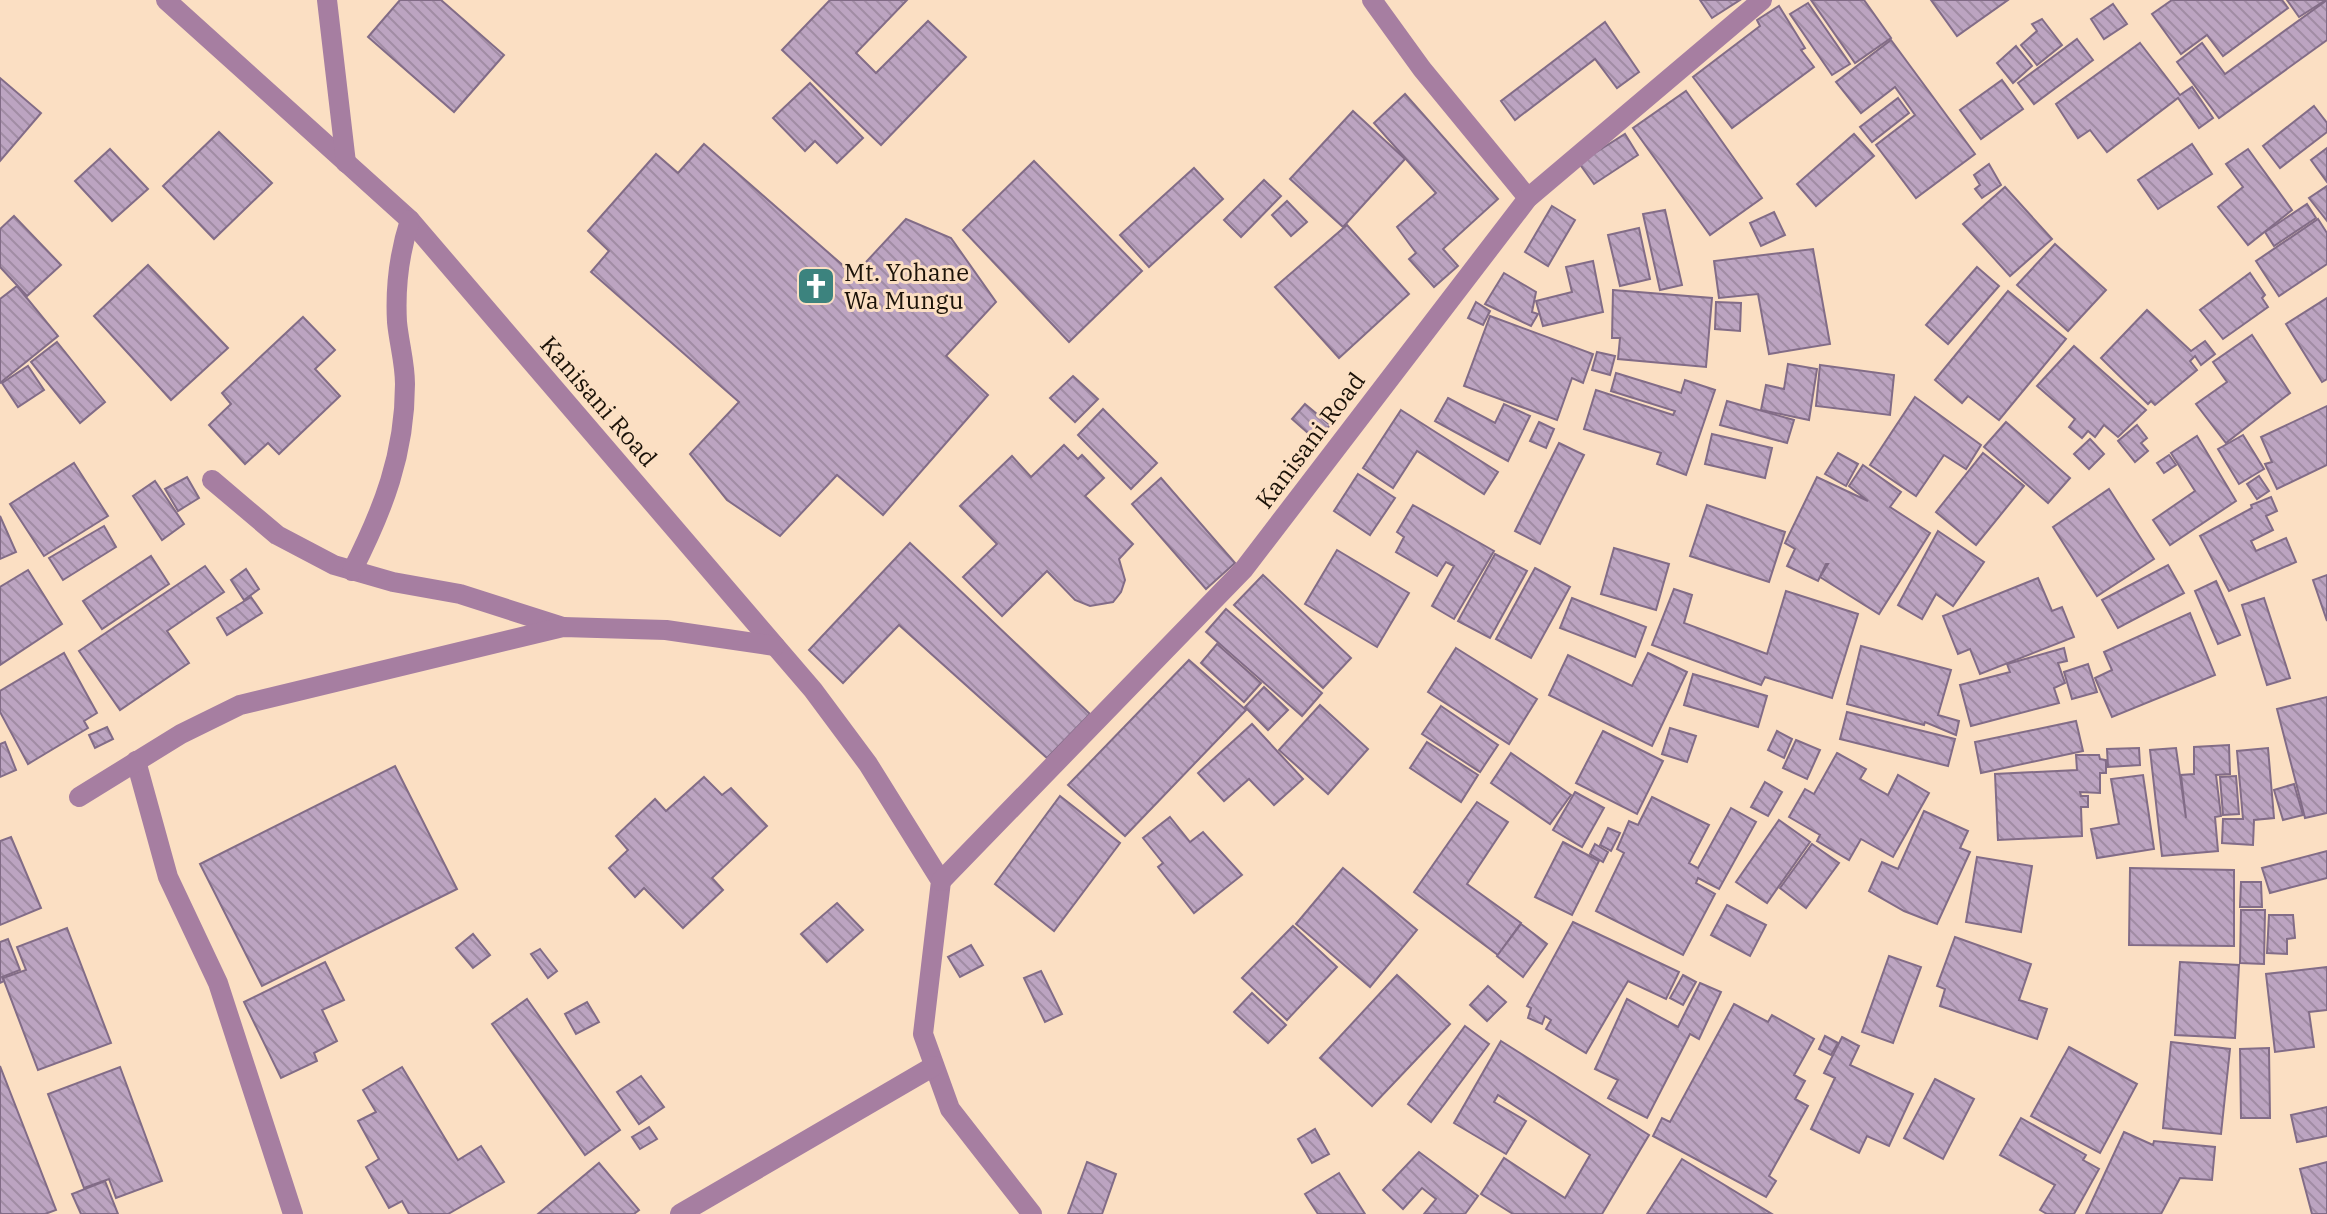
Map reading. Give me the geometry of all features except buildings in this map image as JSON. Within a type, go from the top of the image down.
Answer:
[{"type":"street","name":"Kanisani Road","points":[[166,0],[410,220],[775,646],[868,764],[941,881],[1244,569],[1528,198],[1762,0]]},
{"type":"street","points":[[327,0],[346,163]]},
{"type":"street","points":[[1372,0],[1422,69],[1528,198]]},
{"type":"street","points":[[352,571],[382,512],[398,453],[405,383],[397,321],[398,258],[410,220]]},
{"type":"street","points":[[212,480],[277,535],[352,571],[460,594],[563,627]]},
{"type":"street","points":[[79,797],[136,761],[240,705],[563,627],[666,630],[775,646]]},
{"type":"street","points":[[136,761],[168,877],[218,983],[293,1214]]},
{"type":"street","points":[[941,881],[923,1034],[950,1109],[1032,1214]]},
{"type":"street","points":[[680,1214],[934,1066]]},
{"type":"place","name":"Mt. Yohane Wa Mungu","points":[[816,286]]}]
